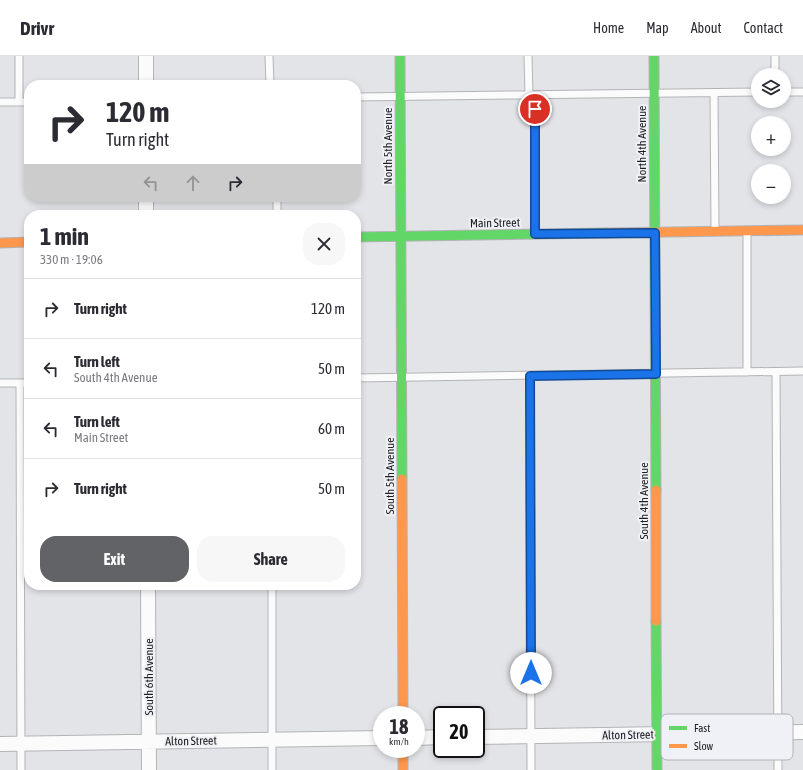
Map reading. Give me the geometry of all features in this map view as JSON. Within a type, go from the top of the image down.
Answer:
[{"type":"street","points":[[146,56],[146,80]]},
{"type":"street","name":"North 5th Avenue","points":[[400,56],[401,236]]},
{"type":"street","name":"North 4th Avenue","points":[[654,56],[655,233]]},
{"type":"street","name":"Main Street","points":[[361,237],[803,230]]},
{"type":"street","name":"South 4th Avenue","points":[[655,233],[657,770]]},
{"type":"street","name":"South 5th Avenue","points":[[401,236],[403,706]]},
{"type":"street","points":[[0,243],[24,242]]},
{"type":"street","name":"South 6th Avenue","points":[[148,590],[149,770]]},
{"type":"street","name":"Alton Street","points":[[485,737],[661,734]]},
{"type":"street","name":"Alton Street","points":[[0,744],[373,738]]},
{"type":"street","points":[[403,758],[403,770]]},
{"type":"lane","points":[[19,56],[19,102]]},
{"type":"lane","points":[[269,56],[270,80]]},
{"type":"lane","points":[[528,56],[532,95],[535,234]]},
{"type":"lane","points":[[775,56],[775,68]]},
{"type":"lane","points":[[361,97],[751,92]]},
{"type":"lane","points":[[791,92],[803,92]]},
{"type":"lane","points":[[714,93],[715,232]]},
{"type":"lane","points":[[0,102],[24,102]]},
{"type":"lane","points":[[746,372],[747,231]]},
{"type":"lane","points":[[361,378],[803,371]]},
{"type":"lane","points":[[776,372],[777,714]]},
{"type":"lane","points":[[530,376],[531,770]]},
{"type":"lane","points":[[20,383],[21,770]]},
{"type":"lane","points":[[0,384],[24,383]]},
{"type":"lane","points":[[272,590],[272,770]]},
{"type":"lane","points":[[778,760],[778,770]]},
{"type":"traffic: fast","points":[[400,56],[402,479]]},
{"type":"traffic: fast","points":[[654,56],[656,490]]},
{"type":"traffic: fast","points":[[361,237],[606,233]]},
{"type":"traffic: fast","points":[[656,621],[657,770]]},
{"type":"traffic: slow","points":[[606,233],[803,230]]},
{"type":"traffic: slow","points":[[0,243],[24,242]]},
{"type":"traffic: slow","points":[[402,479],[403,706]]},
{"type":"traffic: slow","points":[[656,490],[656,621]]},
{"type":"traffic: slow","points":[[403,758],[403,770]]},
{"type":"route","points":[[531,673],[530,376],[656,374],[655,233],[535,234],[535,109]]}]
